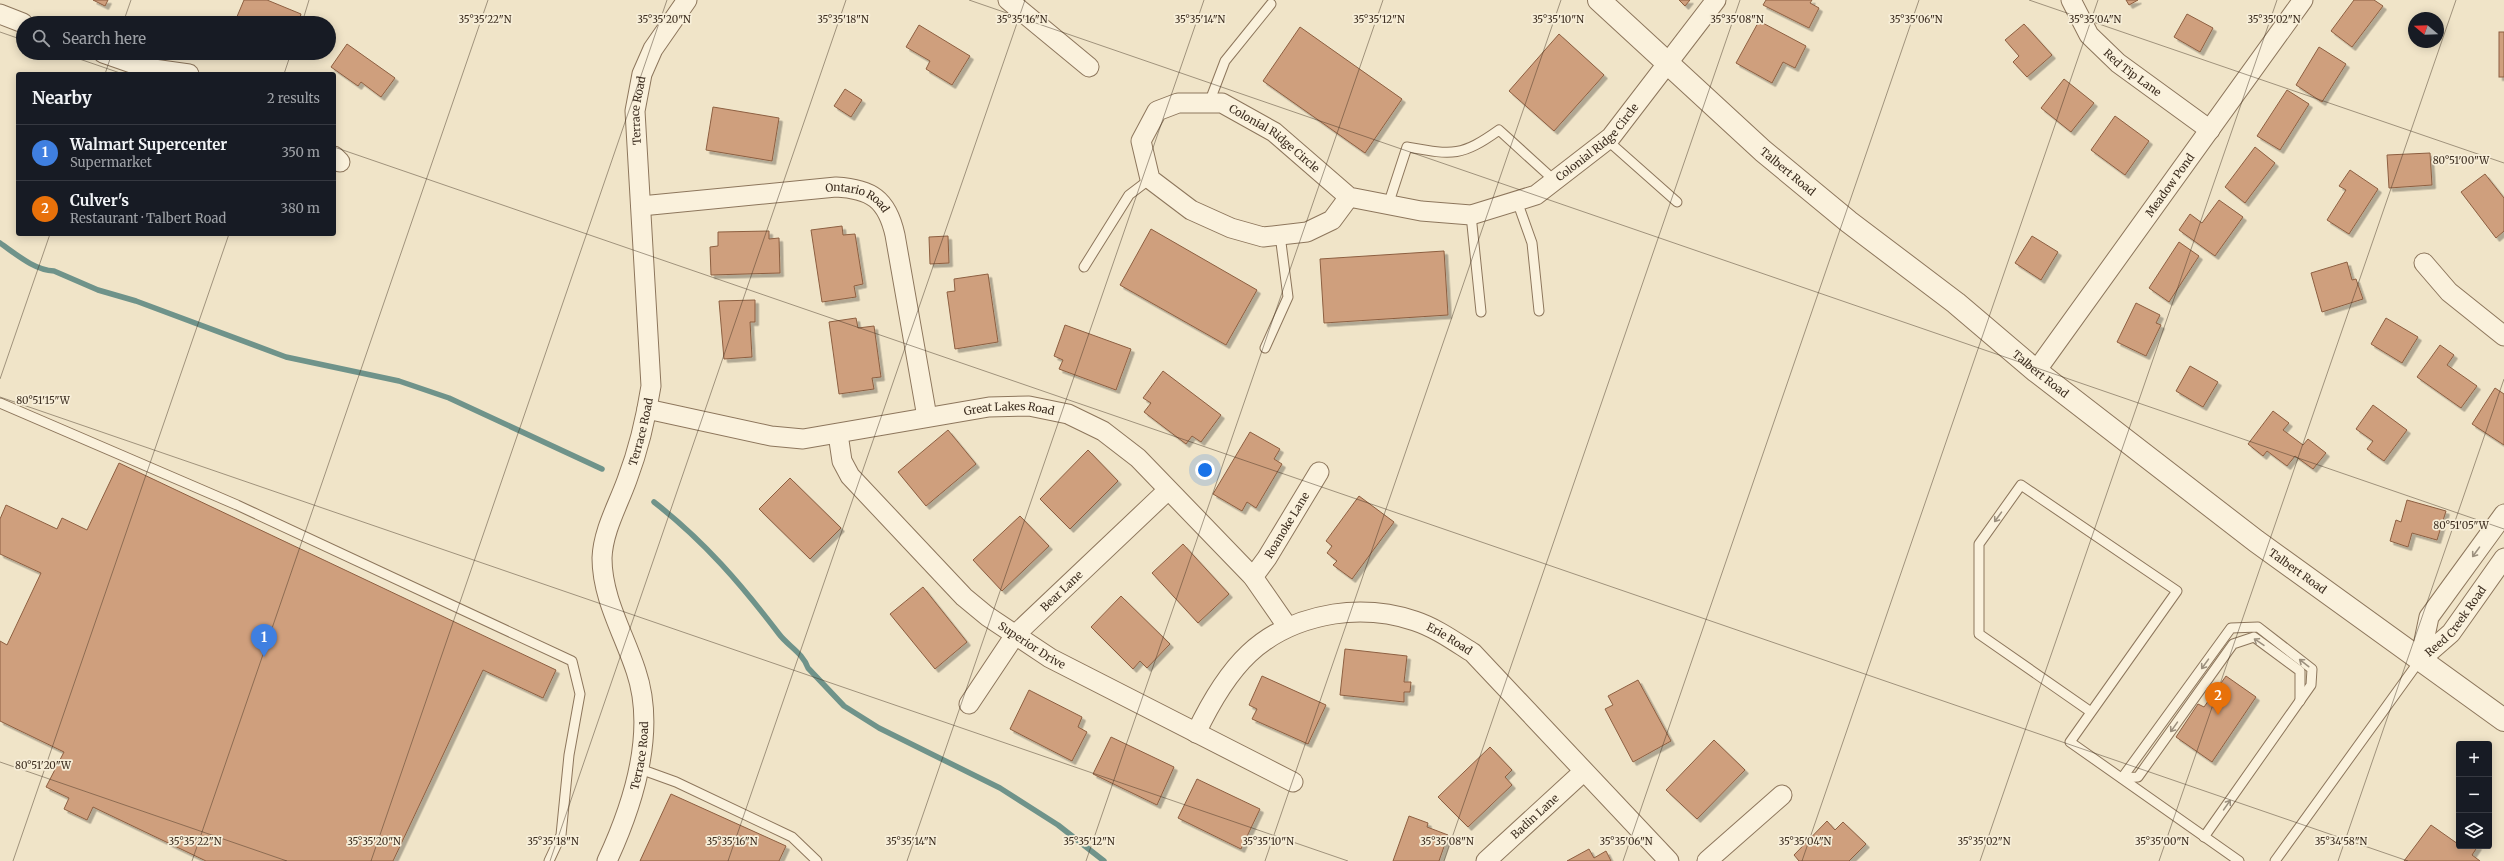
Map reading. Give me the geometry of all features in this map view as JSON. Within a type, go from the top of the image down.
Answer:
[{"type":"street","name":"Terrace Road","points":[[607,861],[625,824],[640,769],[644,711],[637,672],[606,594],[602,558],[608,528],[628,478],[647,409],[651,386],[651,358],[635,111],[642,74],[653,49],[687,0]]},
{"type":"street","points":[[1008,0],[1089,67]]},
{"type":"street","name":"Talbert Road","points":[[1599,0],[1666,64],[1763,151],[1855,226],[1956,303],[2036,371],[2256,541],[2504,720]]},
{"type":"street","name":"Colonial Ridge Circle","points":[[1150,179],[1141,141],[1157,111],[1178,103],[1222,103],[1274,132],[1349,198],[1421,211],[1471,215],[1536,195],[1607,140],[1716,0]]},
{"type":"street","name":"Red Tip Lane","points":[[2071,0],[2090,35],[2118,63],[2210,130]]},
{"type":"street","name":"Meadow Pond","points":[[2036,371],[2303,0]]},
{"type":"street","points":[[0,14],[16,20]]},
{"type":"street","points":[[123,60],[146,68],[175,72]]},
{"type":"street","points":[[1150,179],[1191,210],[1231,228],[1263,237],[1307,232],[1332,220],[1349,198]]},
{"type":"street","name":"Ontario Road","points":[[641,206],[836,187],[859,189],[878,198],[891,216],[894,228],[927,417]]},
{"type":"street","points":[[2424,263],[2449,292],[2504,336]]},
{"type":"street","name":"Great Lakes Road","points":[[647,409],[771,436],[803,439],[989,407],[1030,406],[1068,414],[1103,431],[1138,458],[1253,577],[1287,626]]},
{"type":"street","name":"Superior Drive","points":[[838,434],[842,461],[850,476],[964,597],[1015,635],[1050,658],[1293,782]]},
{"type":"street","name":"Roanoke Lane","points":[[1253,577],[1267,558],[1320,472]]},
{"type":"street","name":"Bear Lane","points":[[969,704],[1015,635],[1168,490]]},
{"type":"street","name":"Reed Creek Road","points":[[2420,660],[2429,617],[2504,514]]},
{"type":"street","name":"Reed Creek Road","points":[[2420,660],[2451,633],[2504,558]]},
{"type":"street","name":"Erie Road","points":[[1196,733],[1211,700],[1233,670],[1254,649],[1287,626],[1318,617],[1343,613],[1381,612],[1415,621],[1441,632],[1473,653],[1668,861]]},
{"type":"street","name":"Badin Lane","points":[[1486,861],[1583,772]]},
{"type":"street","points":[[1707,861],[1782,795]]},
{"type":"lane","points":[[1209,103],[1224,61],[1271,4]]},
{"type":"lane","points":[[1388,205],[1407,147],[1446,154],[1474,147],[1499,130],[1554,180]]},
{"type":"lane","points":[[1607,140],[1677,202]]},
{"type":"lane","points":[[1084,267],[1129,195],[1150,179]]},
{"type":"lane","points":[[1517,201],[1532,243],[1539,311]]},
{"type":"lane","points":[[1471,215],[1482,312]]},
{"type":"lane","points":[[1265,348],[1288,297],[1280,235]]},
{"type":"lane","points":[[0,403],[237,505],[572,661],[580,694],[569,755],[561,835],[549,861]]},
{"type":"lane","points":[[2091,712],[1979,634],[1979,544],[2021,485],[2177,591],[2070,742],[2239,861]]},
{"type":"lane","points":[[2122,778],[2231,628],[2258,628],[2312,669],[2311,685],[2204,837]]},
{"type":"lane","points":[[2122,778],[2138,777],[2233,644],[2254,638],[2300,671],[2300,701]]},
{"type":"lane","points":[[2275,861],[2420,660]]},
{"type":"lane","points":[[640,769],[676,782],[792,837],[817,861]]},
{"type":"building","points":[[93,0],[108,0],[105,6]]},
{"type":"building","points":[[244,0],[267,0],[301,14],[300,16],[237,16]]},
{"type":"building","points":[[1679,0],[1690,0],[1685,6]]},
{"type":"building","points":[[1766,0],[1812,0],[1810,3],[1819,8],[1809,28],[1763,5]]},
{"type":"building","points":[[2126,0],[2138,0],[2129,5]]},
{"type":"building","points":[[2354,0],[2374,0],[2383,6],[2352,47],[2331,31]]},
{"type":"building","points":[[2187,14],[2213,28],[2200,52],[2174,37]]},
{"type":"building","points":[[1759,21],[1806,46],[1795,68],[1783,62],[1772,83],[1736,63]]},
{"type":"building","points":[[2024,24],[2052,55],[2027,77],[2013,62],[2019,56],[2005,40]]},
{"type":"building","points":[[919,25],[970,56],[952,85],[926,69],[930,61],[906,47]]},
{"type":"building","points":[[1300,27],[1402,99],[1365,153],[1263,81]]},
{"type":"building","points":[[2499,32],[2504,32],[2504,77],[2499,77]]},
{"type":"building","points":[[1559,34],[1604,75],[1554,131],[1509,91]]},
{"type":"building","points":[[347,44],[395,78],[381,97],[361,82],[358,86],[331,67]]},
{"type":"building","points":[[2319,47],[2346,64],[2322,102],[2296,85]]},
{"type":"building","points":[[2064,79],[2094,103],[2071,132],[2041,108]]},
{"type":"building","points":[[845,89],[862,100],[851,117],[834,106]]},
{"type":"building","points":[[2287,90],[2309,104],[2280,150],[2257,136]]},
{"type":"building","points":[[713,107],[779,118],[772,161],[706,150]]},
{"type":"building","points":[[2115,116],[2149,141],[2125,175],[2091,150]]},
{"type":"building","points":[[2255,147],[2275,163],[2245,203],[2225,187]]},
{"type":"building","points":[[2430,153],[2432,185],[2389,188],[2387,155]]},
{"type":"building","points":[[2350,170],[2378,189],[2349,234],[2327,220],[2346,190],[2339,186]]},
{"type":"building","points":[[2485,174],[2504,198],[2504,231],[2496,238],[2461,192]]},
{"type":"building","points":[[2219,200],[2243,217],[2215,256],[2179,230],[2190,214],[2202,223]]},
{"type":"building","points":[[842,226],[843,235],[855,234],[863,284],[854,286],[856,297],[822,302],[811,230]]},
{"type":"building","points":[[1151,229],[1257,290],[1226,345],[1120,285]]},
{"type":"building","points":[[769,231],[769,239],[779,238],[780,273],[711,275],[710,247],[718,246],[718,232]]},
{"type":"building","points":[[948,236],[949,263],[930,264],[929,237]]},
{"type":"building","points":[[2032,236],[2058,252],[2041,280],[2015,263]]},
{"type":"building","points":[[2179,242],[2199,256],[2169,302],[2149,288]]},
{"type":"building","points":[[1444,251],[1448,315],[1324,323],[1320,259]]},
{"type":"building","points":[[2347,262],[2352,280],[2356,279],[2363,299],[2322,312],[2311,273]]},
{"type":"building","points":[[988,274],[998,342],[955,349],[947,292],[955,291],[954,279]]},
{"type":"building","points":[[755,300],[755,322],[750,322],[752,357],[724,359],[719,301]]},
{"type":"building","points":[[2136,303],[2160,315],[2156,323],[2161,325],[2146,356],[2117,342]]},
{"type":"building","points":[[856,318],[858,328],[874,326],[881,377],[872,378],[874,389],[839,394],[829,322]]},
{"type":"building","points":[[2386,318],[2418,337],[2402,363],[2371,344]]},
{"type":"building","points":[[1065,325],[1131,349],[1116,390],[1059,369],[1063,360],[1054,356]]},
{"type":"building","points":[[2440,345],[2454,355],[2447,365],[2477,386],[2461,408],[2417,377]]},
{"type":"building","points":[[2190,366],[2218,382],[2203,407],[2176,391]]},
{"type":"building","points":[[1163,371],[1221,415],[1201,442],[1192,436],[1186,444],[1144,412],[1151,403],[1143,398]]},
{"type":"building","points":[[2495,388],[2504,394],[2504,445],[2472,424]]},
{"type":"building","points":[[2373,405],[2407,430],[2384,461],[2367,449],[2373,441],[2356,429]]},
{"type":"building","points":[[2273,411],[2289,423],[2283,430],[2303,445],[2308,439],[2326,453],[2313,469],[2295,456],[2287,466],[2267,451],[2263,456],[2248,444]]},
{"type":"building","points":[[948,430],[976,464],[926,506],[898,472]]},
{"type":"building","points":[[1250,432],[1280,449],[1274,459],[1282,464],[1256,508],[1247,502],[1242,511],[1213,494]]},
{"type":"building","points":[[1088,450],[1118,481],[1070,529],[1040,499]]},
{"type":"building","points":[[119,463],[556,670],[543,698],[483,670],[393,861],[206,861],[93,807],[87,820],[64,809],[69,798],[46,787],[64,752],[0,721],[0,641],[7,645],[41,573],[0,554],[0,519],[6,505],[57,529],[62,518],[87,530]]},
{"type":"building","points":[[790,478],[841,528],[810,559],[759,509]]},
{"type":"building","points":[[1359,496],[1394,522],[1352,579],[1333,565],[1337,561],[1327,553],[1332,546],[1326,541]]},
{"type":"building","points":[[2407,500],[2446,511],[2437,540],[2412,533],[2408,547],[2390,541],[2396,520],[2401,522]]},
{"type":"building","points":[[1020,516],[1049,546],[1002,591],[973,560]]},
{"type":"building","points":[[1183,544],[1229,594],[1198,623],[1152,573]]},
{"type":"building","points":[[923,587],[967,642],[935,669],[890,614]]},
{"type":"building","points":[[1121,596],[1170,644],[1147,668],[1140,661],[1133,669],[1091,627]]},
{"type":"building","points":[[1345,649],[1407,656],[1404,682],[1411,682],[1410,692],[1404,692],[1404,702],[1340,695]]},
{"type":"building","points":[[1262,676],[1326,705],[1308,744],[1252,719],[1257,709],[1249,705]]},
{"type":"building","points":[[2226,676],[2256,697],[2212,762],[2176,737],[2198,704],[2204,707]]},
{"type":"building","points":[[1638,680],[1671,741],[1633,762],[1605,709],[1613,705],[1608,696]]},
{"type":"building","points":[[1029,690],[1082,717],[1078,727],[1087,732],[1072,761],[1010,729]]},
{"type":"building","points":[[1111,737],[1174,767],[1157,805],[1093,774]]},
{"type":"building","points":[[1714,740],[1745,770],[1697,819],[1666,790]]},
{"type":"building","points":[[1490,747],[1512,770],[1505,777],[1512,785],[1468,827],[1438,797]]},
{"type":"building","points":[[1197,779],[1260,809],[1241,849],[1178,818]]},
{"type":"building","points":[[671,794],[786,846],[779,861],[640,861]]},
{"type":"building","points":[[1409,816],[1428,823],[1427,827],[1448,835],[1439,861],[1393,861]]},
{"type":"building","points":[[1827,821],[1835,830],[1843,822],[1866,844],[1849,861],[1799,861],[1794,855]]},
{"type":"building","points":[[2431,825],[2456,843],[2456,849],[2476,849],[2472,855],[2480,861],[2404,861]]},
{"type":"building","points":[[1589,849],[1594,858],[1606,851],[1611,861],[1567,861]]},
{"type":"waterway","points":[[0,243],[32,265],[39,268],[54,271],[98,290],[136,301],[286,357],[399,381],[449,398],[602,469]]},
{"type":"waterway","points":[[654,502],[689,532],[721,564],[783,638],[803,658],[808,668],[844,706],[879,728],[1000,788],[1058,825],[1104,861]]},
{"type":"place","name":"Walmart Supercenter","points":[[264,657]]},
{"type":"place","name":"Culver's","points":[[2218,715]]}]
